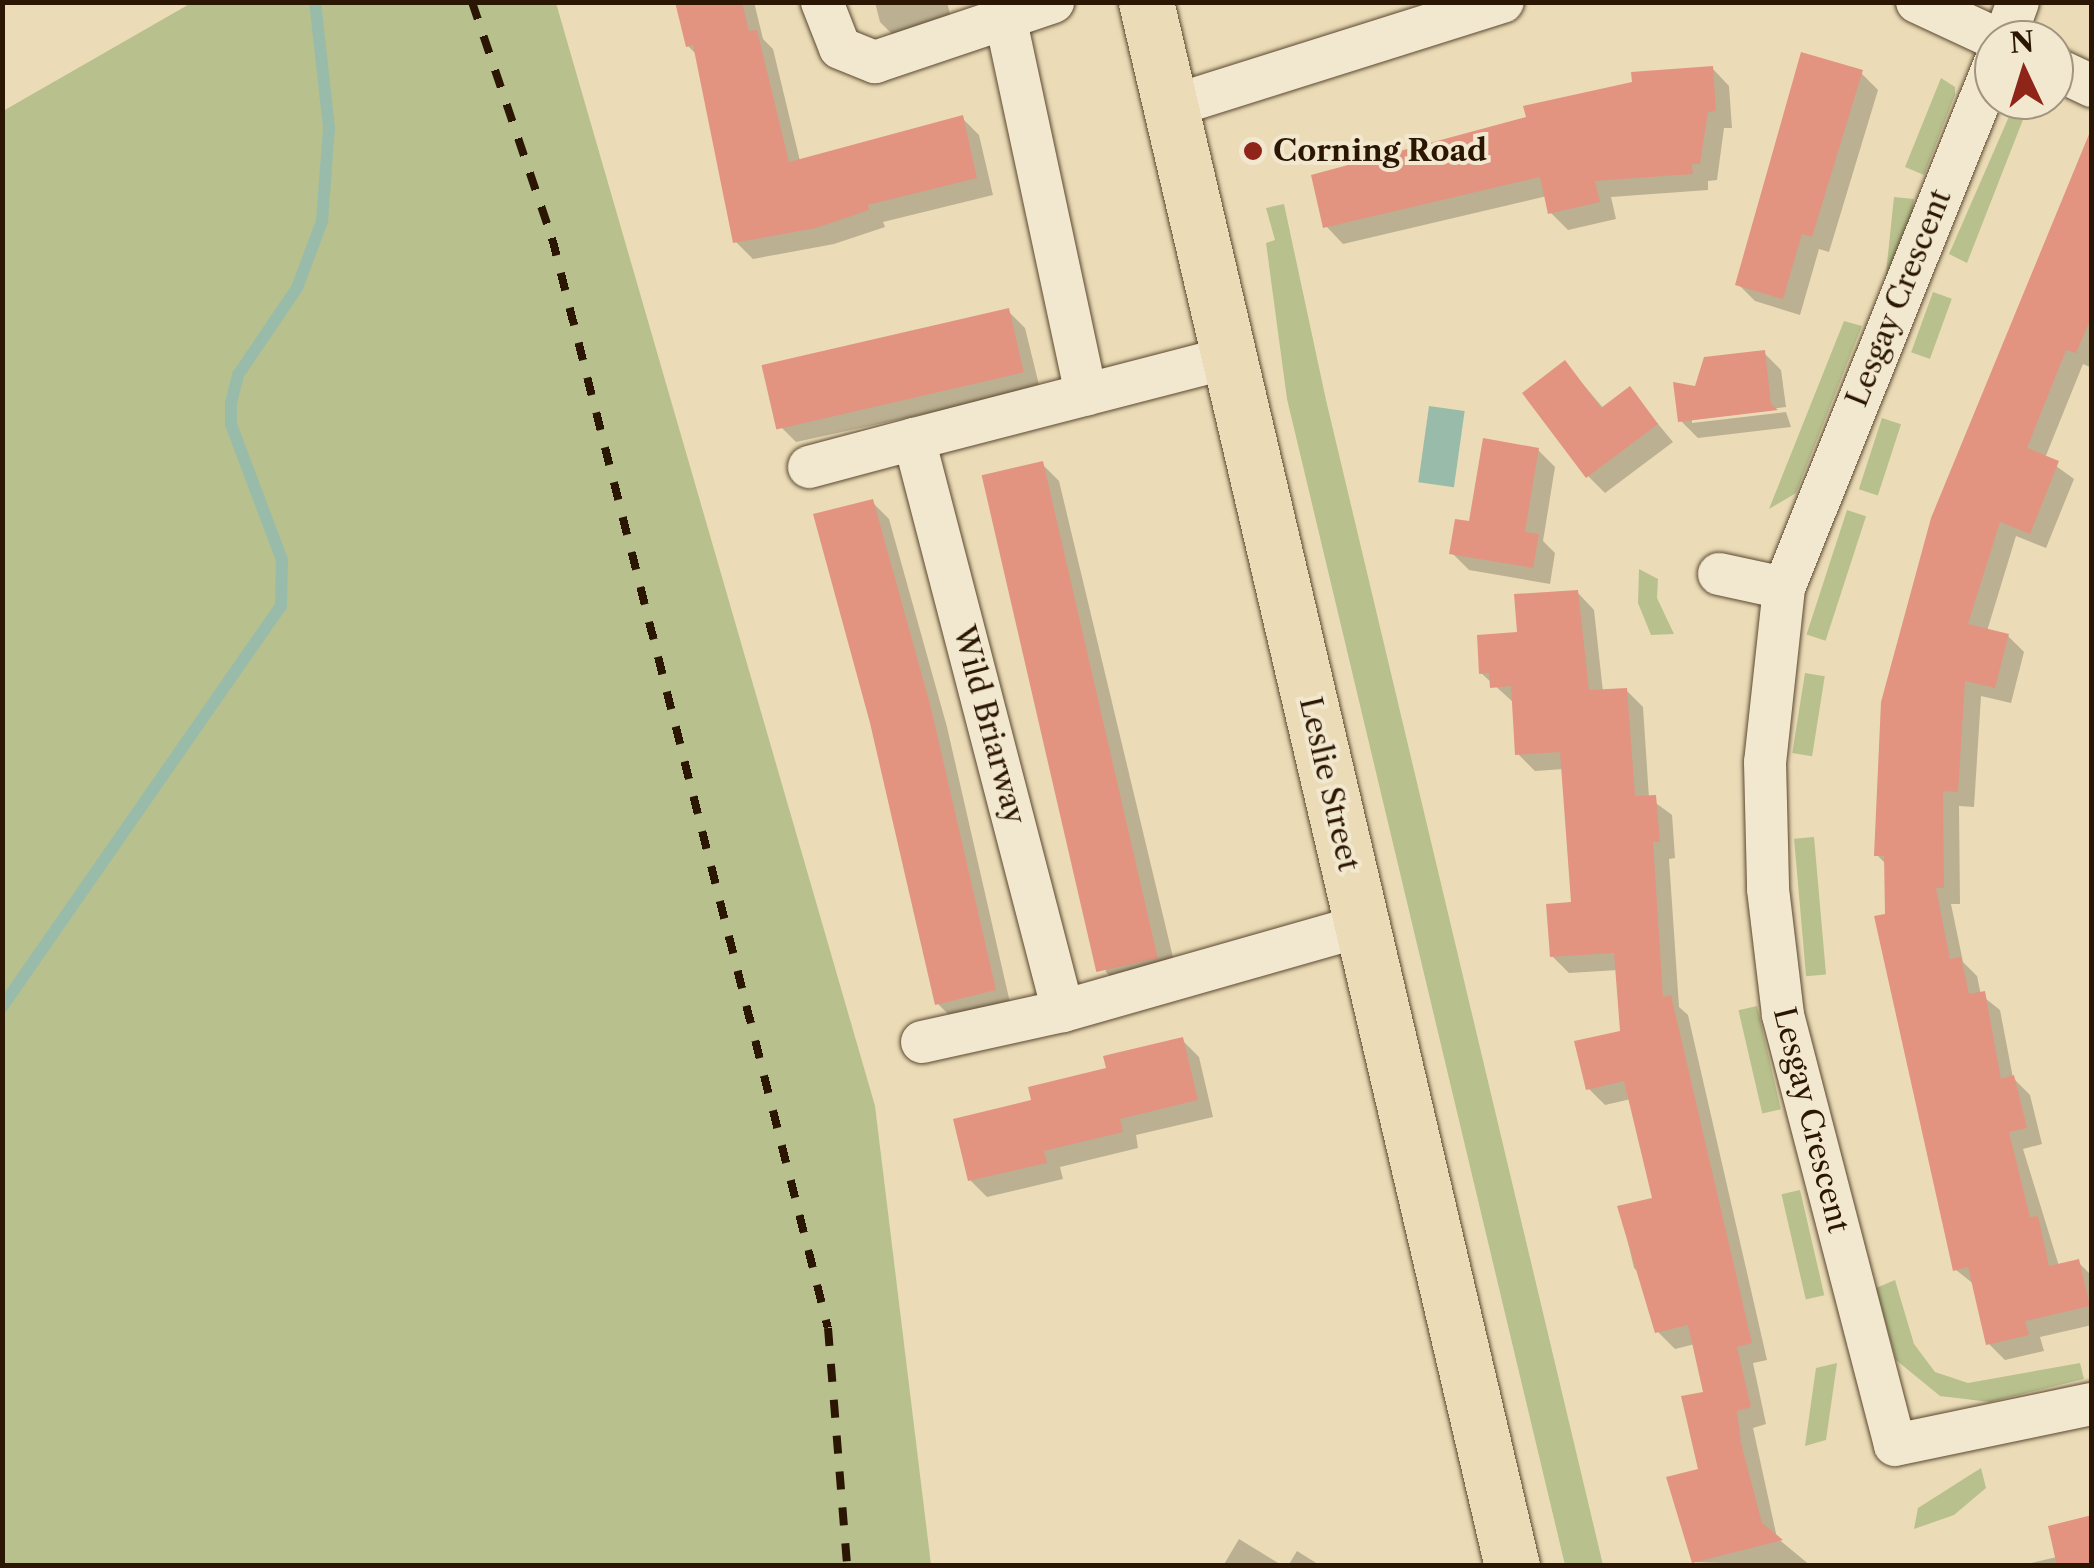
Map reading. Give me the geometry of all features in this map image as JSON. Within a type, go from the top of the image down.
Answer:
[{"type":"main road","name":"Leslie Street","points":[[1146,2],[1512,1566]]},
{"type":"street","points":[[822,2],[834,41],[862,60],[883,60],[1006,21],[1052,2]]},
{"type":"street","points":[[1168,107],[1503,2]]},
{"type":"street","points":[[1917,2],[1974,27]]},
{"type":"street","points":[[1006,21],[1086,395]]},
{"type":"street","name":"Lesgay Crescent","points":[[1974,116],[1784,588],[1765,762],[1768,889],[1783,1015],[1895,1445],[2092,1404]]},
{"type":"street","points":[[810,467],[1230,357]]},
{"type":"street","name":"Wild Briarway","points":[[914,440],[1063,1010]]},
{"type":"street","points":[[1718,574],[1784,588]]},
{"type":"street","points":[[922,1042],[1063,1010],[1362,926]]},
{"type":"green space","points":[[193,2],[556,3],[875,1106],[931,1565],[3,1565],[3,111]]},
{"type":"green space","points":[[1941,78],[1955,87],[1955,95],[1924,175],[1905,167]]},
{"type":"green space","points":[[2008,120],[2023,120],[1967,263],[1949,254]]},
{"type":"green space","points":[[1894,197],[1914,199],[1903,301],[1883,298]]},
{"type":"green space","points":[[1284,204],[1326,400],[1603,1565],[1565,1565],[1287,399],[1266,243],[1275,240],[1266,208]]},
{"type":"green space","points":[[1933,292],[1952,299],[1930,359],[1911,352]]},
{"type":"green space","points":[[1844,321],[1862,326],[1796,493],[1769,509]]},
{"type":"green space","points":[[1882,418],[1901,424],[1878,496],[1859,489]]},
{"type":"green space","points":[[1847,510],[1866,516],[1826,641],[1807,635]]},
{"type":"green space","points":[[1639,569],[1658,579],[1657,598],[1674,634],[1651,635],[1638,603]]},
{"type":"green space","points":[[1805,673],[1825,676],[1812,756],[1792,753]]},
{"type":"green space","points":[[1814,837],[1826,974],[1806,976],[1794,839]]},
{"type":"green space","points":[[1757,1006],[1781,1109],[1762,1114],[1738,1010]]},
{"type":"green space","points":[[1800,1190],[1824,1295],[1806,1300],[1781,1194]]},
{"type":"green space","points":[[1895,1280],[1914,1344],[1935,1372],[1968,1383],[2080,1363],[2084,1379],[1990,1402],[1940,1396],[1896,1360],[1876,1288]]},
{"type":"green space","points":[[1837,1363],[1826,1440],[1805,1446],[1816,1368]]},
{"type":"green space","points":[[1981,1468],[1986,1488],[1954,1515],[1914,1529],[1918,1508]]},
{"type":"shaded area","points":[[1429,406],[1465,411],[1454,487],[1418,482]]},
{"type":"building","points":[[675,2],[742,2],[749,31],[757,30],[789,162],[963,115],[977,178],[868,205],[869,210],[816,228],[733,243],[693,45],[686,47]]},
{"type":"building","points":[[1801,52],[1863,70],[1812,237],[1802,234],[1783,299],[1735,285]]},
{"type":"building","points":[[1713,66],[1716,111],[1708,112],[1700,164],[1692,164],[1693,174],[1595,181],[1600,202],[1548,214],[1540,177],[1323,228],[1311,175],[1526,117],[1523,106],[1632,82],[1631,72]]},
{"type":"building","points":[[2092,127],[2092,316],[2076,353],[2066,350],[2027,448],[2059,461],[2030,534],[2000,522],[1968,624],[2009,634],[1995,688],[1965,681],[1958,792],[1943,791],[1944,888],[1936,888],[1950,959],[1961,957],[1969,994],[1985,991],[2001,1079],[2014,1075],[2027,1128],[2009,1132],[2030,1217],[2038,1216],[2049,1266],[2079,1259],[2090,1306],[2025,1321],[2029,1335],[1986,1345],[1968,1267],[1953,1271],[1874,916],[1885,914],[1884,856],[1874,856],[1881,702],[1931,518]]},
{"type":"building","points":[[1009,308],[1024,372],[776,429],[762,365]]},
{"type":"building","points":[[1765,350],[1771,404],[1778,410],[1678,422],[1673,382],[1695,386],[1704,357]]},
{"type":"building","points":[[1565,360],[1601,408],[1630,386],[1658,424],[1586,478],[1522,393]]},
{"type":"building","points":[[1483,438],[1539,448],[1525,532],[1539,534],[1533,568],[1449,554],[1455,519],[1469,521]]},
{"type":"building","points":[[1043,461],[1158,958],[1096,972],[982,475]]},
{"type":"building","points":[[873,499],[931,708],[996,990],[935,1005],[870,723],[813,514]]},
{"type":"building","points":[[1578,590],[1589,690],[1627,688],[1635,796],[1656,795],[1660,842],[1653,842],[1663,997],[1671,995],[1752,1343],[1737,1347],[1751,1407],[1737,1411],[1741,1443],[1762,1523],[1783,1540],[1692,1563],[1666,1477],[1698,1469],[1681,1396],[1703,1392],[1688,1325],[1655,1333],[1617,1206],[1652,1198],[1624,1081],[1586,1090],[1574,1041],[1620,1031],[1614,953],[1550,957],[1546,904],[1571,902],[1560,752],[1515,755],[1511,686],[1490,688],[1489,673],[1479,674],[1477,635],[1517,632],[1514,594]]},
{"type":"building","points":[[1183,1037],[1198,1100],[1120,1119],[1123,1132],[1044,1151],[1047,1163],[968,1181],[953,1119],[1031,1100],[1028,1087],[1106,1068],[1103,1056]]},
{"type":"building","points":[[2092,1515],[2092,1566],[2057,1566],[2048,1526]]},
{"type":"waterway","points":[[2,1007],[281,606],[282,560],[231,424],[231,403],[238,375],[297,288],[322,221],[329,128],[315,2]]},
{"type":"railway","points":[[472,2],[552,238],[828,1328],[847,1566]]},
{"type":"place","name":"Corning Road","points":[[1253,151]]}]
